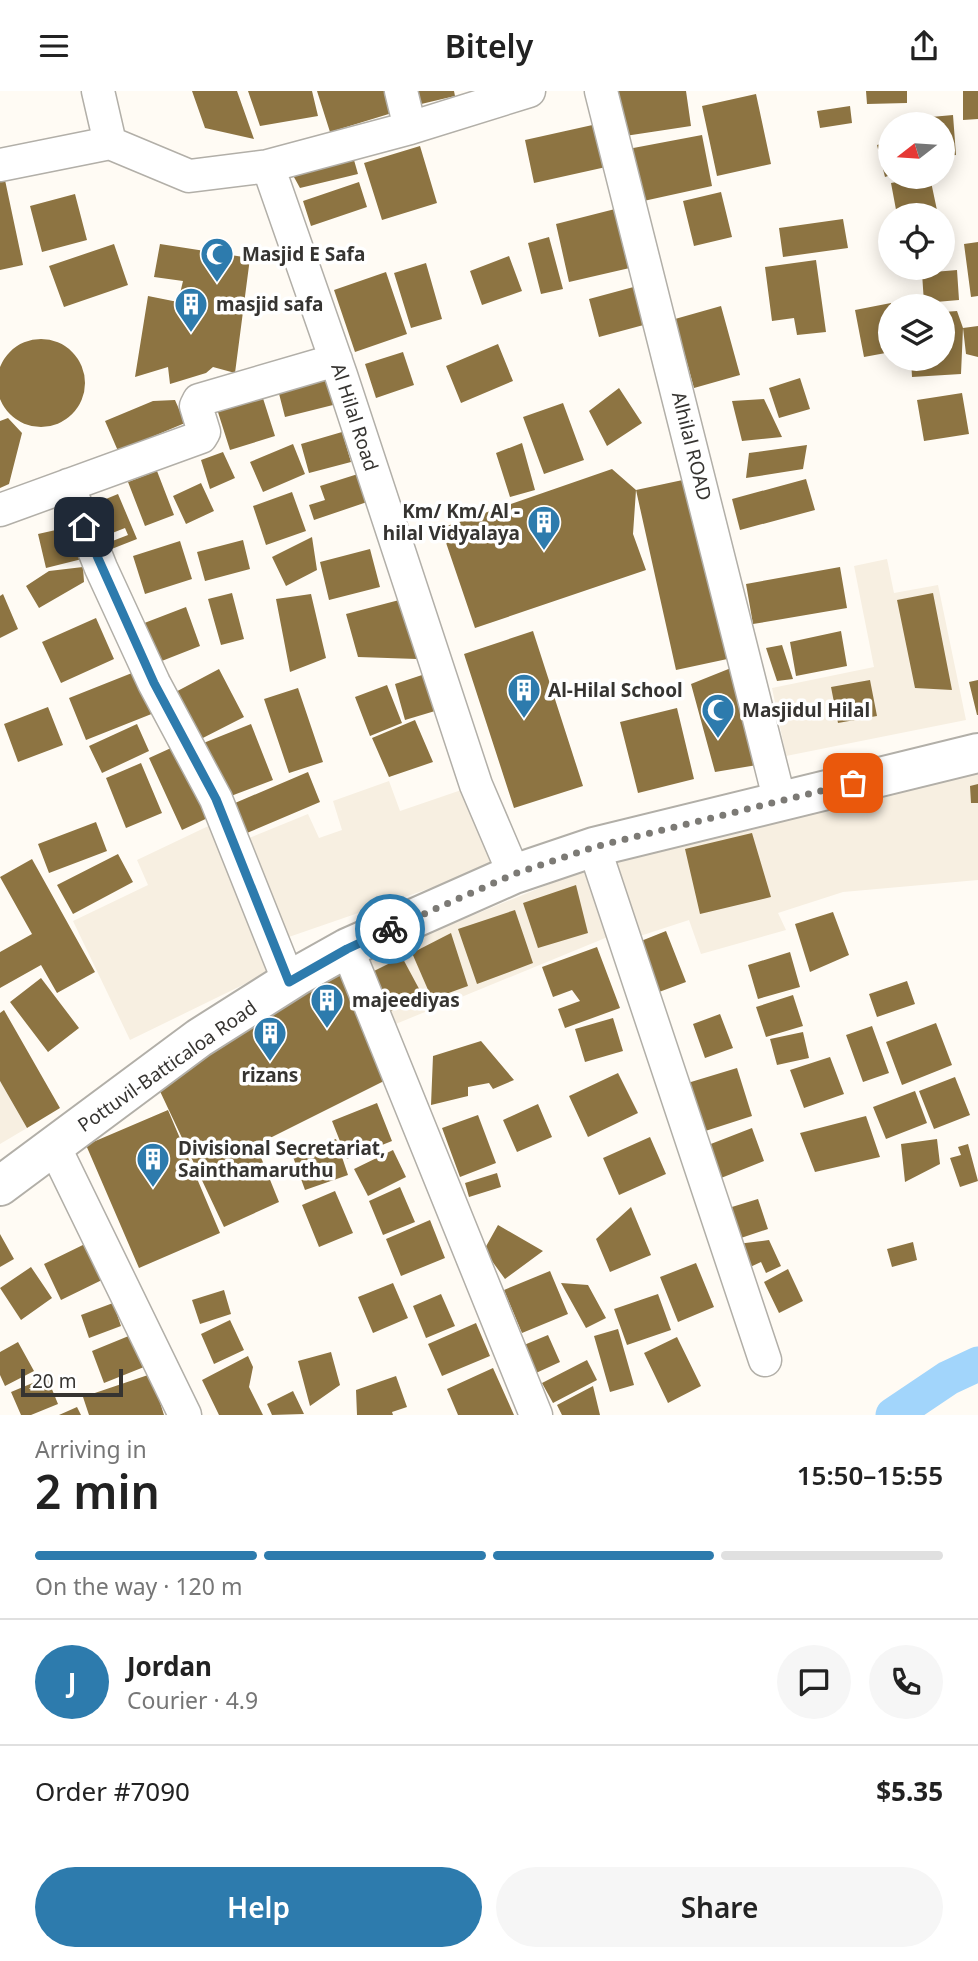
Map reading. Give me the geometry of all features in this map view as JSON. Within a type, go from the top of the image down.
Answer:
[{"type":"highway","name":"Pottuvil-Batticaloa Road","points":[[0,1186],[199,1038],[289,982],[347,949],[514,874],[594,847],[978,753]]},
{"type":"street","points":[[98,91],[110,143]]},
{"type":"street","points":[[401,91],[410,128]]},
{"type":"street","points":[[0,165],[110,143],[190,176],[268,166],[410,128],[528,91]]},
{"type":"street","name":"Alhilal ROAD","points":[[601,91],[780,801]]},
{"type":"street","name":"Al Hilal Road","points":[[268,166],[336,360],[476,785],[514,874]]},
{"type":"street","points":[[0,510],[201,437],[204,432],[196,405],[199,400],[336,360]]},
{"type":"street","points":[[68,485],[101,568],[154,683],[216,799],[289,982]]},
{"type":"street","points":[[594,847],[765,1360]]},
{"type":"street","points":[[347,949],[536,1415]]},
{"type":"street","points":[[54,1146],[184,1415]]},
{"type":"shaded area","points":[[887,559],[894,593],[938,585],[966,720],[786,756],[772,688],[874,667],[854,566]]},
{"type":"shaded area","points":[[978,773],[978,880],[843,892],[778,913],[786,930],[701,954],[689,920],[637,937],[613,859],[889,788]]},
{"type":"shaded area","points":[[389,781],[400,811],[476,785],[503,863],[283,939],[242,841],[308,814],[319,838],[342,830],[333,801]]},
{"type":"shaded area","points":[[221,820],[290,962],[130,1040],[73,921],[148,885],[137,860]]},
{"type":"shaded area","points":[[588,868],[610,936],[386,1028],[362,961]]},
{"type":"shaded area","points":[[0,1081],[27,1128],[0,1144]]},
{"type":"building","points":[[192,91],[237,91],[254,139],[205,128]]},
{"type":"building","points":[[248,91],[312,91],[318,116],[260,126]]},
{"type":"building","points":[[317,91],[385,91],[392,113],[330,132]]},
{"type":"building","points":[[413,91],[454,91],[455,96],[417,105]]},
{"type":"building","points":[[618,91],[686,91],[691,126],[625,136]]},
{"type":"building","points":[[866,91],[907,91],[907,103],[867,104]]},
{"type":"building","points":[[963,91],[978,91],[978,119],[963,120]]},
{"type":"building","points":[[756,94],[771,164],[717,176],[702,106]]},
{"type":"building","points":[[850,106],[852,123],[820,128],[817,111]]},
{"type":"building","points":[[597,124],[606,167],[534,183],[525,140]]},
{"type":"building","points":[[702,135],[712,186],[639,202],[628,149]]},
{"type":"building","points":[[420,146],[437,203],[382,220],[364,163]]},
{"type":"building","points":[[352,153],[358,174],[300,188],[289,168]]},
{"type":"building","points":[[5,180],[23,265],[0,270],[0,181]]},
{"type":"building","points":[[359,182],[367,207],[311,226],[303,201]]},
{"type":"building","points":[[892,189],[933,189],[935,203],[895,203]]},
{"type":"building","points":[[721,192],[732,237],[694,246],[683,201]]},
{"type":"building","points":[[75,194],[87,240],[42,252],[30,206]]},
{"type":"building","points":[[619,208],[634,267],[569,282],[556,224]]},
{"type":"building","points":[[843,219],[848,248],[783,257],[779,228]]},
{"type":"building","points":[[549,237],[563,289],[541,294],[528,243]]},
{"type":"building","points":[[978,242],[978,296],[971,297],[964,244]]},
{"type":"building","points":[[114,244],[128,285],[64,307],[49,266]]},
{"type":"building","name":"masjid safa","points":[[160,244],[250,258],[235,373],[213,367],[206,373],[170,384],[168,367],[135,377],[148,296],[178,302],[183,281],[154,277]]},
{"type":"building","points":[[509,256],[522,291],[482,305],[470,271]]},
{"type":"building","points":[[816,260],[826,332],[797,335],[794,318],[772,321],[765,267]]},
{"type":"building","points":[[426,263],[442,319],[411,328],[394,273]]},
{"type":"building","points":[[955,270],[959,300],[955,300],[955,294],[923,294],[922,280],[955,280]]},
{"type":"building","points":[[386,272],[407,334],[355,352],[334,290]]},
{"type":"building","points":[[641,285],[651,323],[599,337],[589,299]]},
{"type":"building","points":[[721,306],[740,375],[694,388],[675,319]]},
{"type":"building","points":[[878,306],[878,354],[864,357],[855,310]]},
{"type":"building","points":[[955,311],[963,328],[961,374],[912,377],[912,371],[955,371]]},
{"type":"building","points":[[978,326],[978,357],[966,354],[963,328]]},
{"type":"building","points":[[32,340],[50,340],[65,347],[77,359],[84,374],[84,392],[77,407],[65,419],[50,426],[32,426],[17,419],[10,414],[-1,395],[-1,371],[5,359],[17,347]]},
{"type":"building","points":[[498,344],[513,381],[461,403],[446,366]]},
{"type":"building","points":[[403,352],[414,385],[376,398],[365,364]]},
{"type":"building","points":[[328,368],[337,404],[285,417],[276,382]]},
{"type":"building","points":[[800,378],[810,409],[779,418],[769,388]]},
{"type":"building","points":[[619,388],[642,423],[607,446],[589,411]]},
{"type":"building","points":[[261,392],[275,436],[230,450],[216,406]]},
{"type":"building","points":[[962,393],[969,434],[924,441],[917,400]]},
{"type":"building","points":[[764,399],[782,437],[742,441],[732,401]]},
{"type":"building","points":[[175,400],[185,423],[118,451],[105,421],[153,401]]},
{"type":"building","points":[[563,403],[584,460],[544,474],[523,417]]},
{"type":"building","points":[[8,418],[22,433],[9,484],[0,488],[0,421]]},
{"type":"building","points":[[342,432],[351,462],[309,473],[301,444]]},
{"type":"building","points":[[522,443],[535,490],[510,497],[496,453]]},
{"type":"building","points":[[293,444],[305,474],[263,492],[250,462]]},
{"type":"building","points":[[807,445],[803,469],[746,478],[749,453]]},
{"type":"building","points":[[223,452],[235,478],[210,489],[201,460]]},
{"type":"building","name":"Km/ Km/ Al - hilal Vidyalaya","points":[[612,469],[636,490],[633,534],[646,570],[475,628],[441,528]]},
{"type":"building","points":[[157,471],[174,515],[145,526],[128,482]]},
{"type":"building","points":[[361,473],[370,501],[314,520],[309,505],[325,500],[320,486]]},
{"type":"building","name":"Al-Hilal School","points":[[692,478],[732,658],[676,670],[636,490]]},
{"type":"building","points":[[806,479],[815,510],[740,530],[732,499]]},
{"type":"building","points":[[201,483],[214,511],[186,524],[173,496]]},
{"type":"building","points":[[292,492],[306,531],[266,545],[253,506]]},
{"type":"building","points":[[118,494],[137,539],[104,552],[102,545],[128,535],[125,528],[92,541],[79,510]]},
{"type":"building","points":[[78,525],[86,558],[46,568],[38,534]]},
{"type":"building","points":[[312,537],[317,570],[286,586],[272,557]]},
{"type":"building","points":[[243,540],[250,569],[205,581],[197,552]]},
{"type":"building","points":[[180,541],[192,579],[145,594],[133,556]]},
{"type":"building","points":[[370,549],[380,587],[329,600],[320,562]]},
{"type":"building","points":[[83,567],[84,582],[39,608],[26,586],[49,571]]},
{"type":"building","points":[[840,567],[847,608],[753,624],[746,584]]},
{"type":"building","points":[[232,593],[244,639],[221,645],[208,599]]},
{"type":"building","points":[[933,593],[952,690],[915,688],[897,600]]},
{"type":"building","points":[[3,594],[18,629],[0,638],[0,596]]},
{"type":"building","points":[[311,594],[326,658],[290,672],[276,599]]},
{"type":"building","points":[[403,599],[417,659],[358,657],[346,614]]},
{"type":"building","points":[[186,607],[200,646],[149,666],[134,627]]},
{"type":"building","points":[[96,618],[114,659],[61,683],[42,642]]},
{"type":"building","name":"Al-Hilal School","points":[[533,631],[583,786],[514,808],[464,654]]},
{"type":"building","points":[[841,631],[847,666],[796,676],[790,642]]},
{"type":"building","points":[[782,645],[793,679],[777,681],[766,648]]},
{"type":"building","points":[[731,668],[757,765],[715,772],[691,684]]},
{"type":"building","points":[[219,669],[244,717],[193,743],[168,696]]},
{"type":"building","points":[[137,671],[154,713],[86,740],[69,698]]},
{"type":"building","points":[[434,671],[445,708],[405,720],[395,684]]},
{"type":"building","points":[[870,680],[877,716],[838,723],[831,687]]},
{"type":"building","points":[[978,680],[978,715],[977,715],[969,682]]},
{"type":"building","points":[[387,685],[402,723],[370,736],[355,697]]},
{"type":"building","points":[[298,688],[323,762],[289,773],[264,699]]},
{"type":"building","points":[[48,707],[63,745],[18,762],[4,724]]},
{"type":"building","points":[[677,708],[694,779],[638,793],[620,722]]},
{"type":"building","points":[[415,720],[433,762],[389,777],[372,738]]},
{"type":"building","points":[[137,724],[149,751],[102,773],[89,746]]},
{"type":"building","points":[[251,724],[273,780],[223,799],[201,744]]},
{"type":"building","points":[[182,743],[214,815],[182,830],[149,758]]},
{"type":"building","points":[[141,763],[162,813],[126,828],[106,778]]},
{"type":"building","points":[[308,772],[320,802],[247,833],[235,803]]},
{"type":"building","points":[[978,784],[978,803],[971,803],[970,786]]},
{"type":"building","points":[[96,822],[107,851],[49,873],[38,844]]},
{"type":"building","points":[[752,833],[771,897],[700,914],[685,849]]},
{"type":"building","points":[[118,854],[133,882],[73,914],[57,885]]},
{"type":"building","points":[[32,859],[95,972],[57,993],[41,965],[0,988],[0,952],[32,934],[0,877]]},
{"type":"building","points":[[576,885],[588,933],[538,948],[523,903]]},
{"type":"building","points":[[515,910],[533,963],[477,984],[458,929]]},
{"type":"building","points":[[833,912],[849,955],[810,972],[795,924]]},
{"type":"building","points":[[666,931],[686,982],[651,995],[631,945]]},
{"type":"building","points":[[451,933],[468,986],[432,999],[412,953]]},
{"type":"building","points":[[597,947],[620,1008],[565,1028],[558,1009],[580,1001],[572,990],[553,997],[542,967]]},
{"type":"building","points":[[790,952],[800,987],[758,999],[748,965]]},
{"type":"building","points":[[402,957],[424,998],[417,1010],[407,1003],[387,1013],[368,974]]},
{"type":"building","points":[[347,968],[392,1077],[256,1145],[279,1202],[224,1227],[158,1087],[234,1030]]},
{"type":"building","points":[[41,978],[79,1028],[48,1052],[10,1002]]},
{"type":"building","points":[[907,981],[915,1004],[877,1017],[869,994]]},
{"type":"building","points":[[793,995],[803,1026],[766,1037],[756,1007]]},
{"type":"building","points":[[4,1010],[60,1108],[27,1128],[0,1081],[0,1013]]},
{"type":"building","points":[[720,1014],[733,1048],[705,1058],[693,1024]]},
{"type":"building","points":[[613,1018],[623,1051],[585,1062],[575,1029]]},
{"type":"building","points":[[936,1023],[952,1065],[902,1085],[886,1042]]},
{"type":"building","points":[[872,1026],[889,1073],[863,1082],[846,1035]]},
{"type":"building","points":[[803,1032],[809,1058],[777,1065],[770,1039]]},
{"type":"building","points":[[481,1041],[514,1080],[493,1089],[489,1083],[468,1087],[468,1096],[431,1105],[433,1056]]},
{"type":"building","points":[[830,1057],[844,1094],[804,1108],[790,1070]]},
{"type":"building","points":[[737,1068],[752,1116],[696,1134],[681,1085]]},
{"type":"building","points":[[618,1073],[638,1113],[588,1137],[569,1096]]},
{"type":"building","points":[[955,1077],[970,1115],[934,1129],[919,1091]]},
{"type":"building","points":[[915,1091],[927,1123],[886,1139],[873,1107]]},
{"type":"building","points":[[377,1103],[392,1141],[347,1159],[332,1121]]},
{"type":"building","points":[[538,1104],[552,1137],[517,1152],[503,1120]]},
{"type":"building","name":"Divisional Secretariat, Sainthamaruthu","points":[[168,1110],[220,1233],[139,1268],[86,1145]]},
{"type":"building","points":[[478,1115],[496,1163],[460,1177],[442,1128]]},
{"type":"building","points":[[866,1116],[880,1157],[815,1172],[800,1133]]},
{"type":"building","points":[[752,1128],[764,1161],[716,1180],[703,1147]]},
{"type":"building","points":[[650,1137],[666,1174],[619,1195],[603,1158]]},
{"type":"building","points":[[336,1139],[348,1175],[305,1190],[292,1154]]},
{"type":"building","points":[[937,1139],[940,1164],[905,1182],[901,1144]]},
{"type":"building","points":[[968,1144],[978,1181],[960,1187],[950,1158],[961,1155],[958,1147]]},
{"type":"building","points":[[393,1150],[406,1177],[368,1196],[354,1169]]},
{"type":"building","points":[[497,1173],[501,1187],[469,1197],[465,1183]]},
{"type":"building","points":[[400,1187],[415,1222],[383,1235],[369,1201]]},
{"type":"building","points":[[335,1191],[353,1233],[319,1247],[302,1205]]},
{"type":"building","points":[[758,1199],[768,1229],[732,1241],[722,1210]]},
{"type":"building","points":[[631,1207],[651,1255],[610,1272],[596,1239]]},
{"type":"building","points":[[430,1220],[445,1258],[401,1276],[386,1239]]},
{"type":"building","points":[[498,1225],[543,1251],[505,1279],[484,1250]]},
{"type":"building","points":[[0,1234],[14,1259],[0,1267]]},
{"type":"building","points":[[769,1240],[781,1266],[766,1273],[761,1262],[748,1268],[737,1244]]},
{"type":"building","points":[[89,1242],[106,1278],[61,1300],[44,1264]]},
{"type":"building","points":[[913,1242],[917,1260],[892,1267],[887,1249]]},
{"type":"building","points":[[696,1263],[714,1307],[678,1322],[660,1277]]},
{"type":"building","points":[[31,1267],[52,1298],[21,1320],[0,1288]]},
{"type":"building","points":[[788,1269],[803,1301],[779,1313],[764,1282]]},
{"type":"building","points":[[550,1271],[568,1314],[522,1333],[504,1290]]},
{"type":"building","points":[[393,1283],[408,1318],[373,1333],[358,1297]]},
{"type":"building","points":[[561,1283],[588,1285],[606,1318],[586,1328]]},
{"type":"building","points":[[224,1290],[231,1314],[200,1324],[192,1300]]},
{"type":"building","points":[[441,1294],[455,1326],[426,1338],[413,1306]]},
{"type":"building","points":[[658,1294],[671,1330],[627,1345],[614,1309]]},
{"type":"building","points":[[113,1303],[121,1326],[89,1338],[81,1315]]},
{"type":"building","points":[[230,1320],[244,1350],[214,1364],[201,1334]]},
{"type":"building","points":[[476,1323],[490,1356],[442,1376],[428,1344]]},
{"type":"building","points":[[618,1329],[634,1385],[610,1392],[594,1336]]},
{"type":"building","points":[[136,1333],[149,1365],[104,1383],[92,1351]]},
{"type":"building","points":[[548,1335],[560,1362],[536,1373],[524,1345]]},
{"type":"building","points":[[677,1337],[701,1386],[668,1403],[644,1353]]},
{"type":"building","points":[[18,1342],[34,1371],[5,1386],[0,1375],[0,1352]]},
{"type":"building","points":[[331,1352],[340,1385],[310,1406],[298,1361]]},
{"type":"building","points":[[248,1356],[253,1367],[249,1387],[263,1415],[219,1415],[202,1380]]},
{"type":"building","points":[[587,1360],[597,1380],[553,1403],[542,1383]]},
{"type":"building","points":[[493,1368],[514,1415],[458,1415],[447,1389]]},
{"type":"building","points":[[151,1374],[164,1415],[89,1415],[83,1397]]},
{"type":"building","points":[[396,1376],[407,1407],[392,1412],[393,1415],[357,1415],[356,1390]]},
{"type":"building","points":[[47,1377],[58,1404],[31,1415],[21,1415],[11,1392]]},
{"type":"building","points":[[593,1386],[600,1415],[562,1415],[557,1405]]},
{"type":"building","points":[[293,1391],[304,1414],[272,1415],[267,1404]]},
{"type":"building","points":[[77,1407],[81,1415],[59,1415]]},
{"type":"waterway","points":[[893,1415],[948,1378],[978,1364]]},
{"type":"way so far","points":[[390,929],[514,874],[594,847],[853,783]]},
{"type":"place","name":"Masjid E Safa","points":[[217,284]]},
{"type":"place","name":"masjid safa","points":[[191,334]]},
{"type":"place","name":"Km/ Km/ Al - hilal Vidyalaya","points":[[544,552]]},
{"type":"place","name":"Al-Hilal School","points":[[524,720]]},
{"type":"place","name":"Masjidul Hilal","points":[[718,740]]},
{"type":"place","name":"majeediyas","points":[[327,1030]]},
{"type":"place","name":"rizans","points":[[270,1063]]},
{"type":"place","name":"Divisional Secretariat, Sainthamaruthu","points":[[153,1189]]},
{"type":"route","points":[[84,527],[154,683],[216,799],[289,982],[347,949],[390,929]]}]
